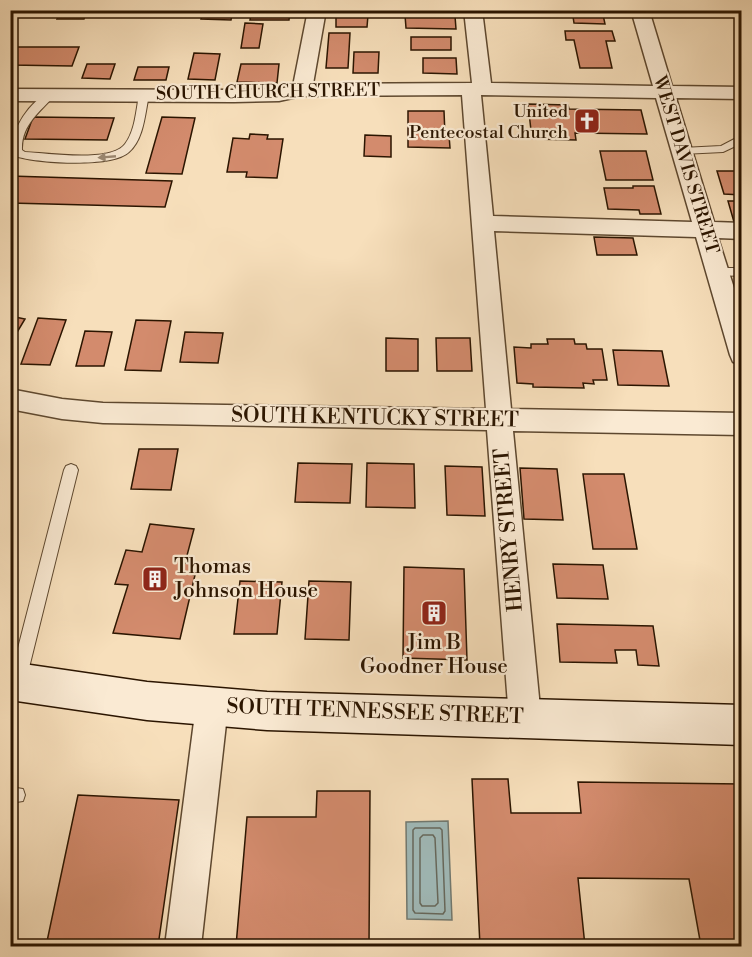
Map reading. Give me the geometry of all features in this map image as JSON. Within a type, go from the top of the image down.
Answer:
[{"type":"street","points":[[302,90],[317,10]]},
{"type":"street","points":[[473,10],[477,89]]},
{"type":"street","name":"WEST DAVIS STREET","points":[[640,10],[741,355]]},
{"type":"street","name":"SOUTH CHURCH STREET","points":[[10,96],[279,95],[302,90],[477,89],[741,93]]},
{"type":"street","name":"HENRY STREET","points":[[477,89],[474,128],[525,718]]},
{"type":"street","points":[[482,223],[741,231]]},
{"type":"street","name":"SOUTH KENTUCKY STREET","points":[[10,399],[62,409],[103,413],[741,424]]},
{"type":"street","name":"SOUTH TENNESSEE STREET","points":[[14,681],[136,699],[296,712],[741,725]]},
{"type":"street","points":[[183,946],[212,706]]},
{"type":"lane","points":[[50,95],[27,116],[16,146],[17,151],[22,155],[104,158],[119,155],[128,149],[144,95]]},
{"type":"lane","points":[[682,151],[723,149],[741,138]]},
{"type":"lane","points":[[718,272],[741,272]]},
{"type":"lane","points":[[14,681],[71,470]]},
{"type":"water","points":[[448,821],[452,920],[407,919],[406,822]]},
{"type":"building","points":[[61,10],[87,10],[84,19],[57,19]]},
{"type":"building","points":[[110,10],[141,10],[139,17],[108,17]]},
{"type":"building","points":[[151,10],[185,10],[184,16],[150,15]]},
{"type":"building","points":[[203,10],[233,10],[231,20],[201,19]]},
{"type":"building","points":[[252,10],[290,10],[289,20],[250,20]]},
{"type":"building","points":[[572,10],[602,10],[605,24],[574,23]]},
{"type":"building","points":[[336,15],[368,15],[367,27],[336,27]]},
{"type":"building","points":[[405,15],[455,16],[456,29],[406,28]]},
{"type":"building","points":[[245,23],[263,24],[259,48],[241,48]]},
{"type":"building","points":[[565,31],[612,31],[615,41],[606,41],[612,68],[580,68],[574,40],[566,40]]},
{"type":"building","points":[[329,33],[350,33],[348,68],[326,68]]},
{"type":"building","points":[[411,37],[451,37],[451,50],[411,50]]},
{"type":"building","points":[[10,47],[79,47],[72,66],[10,65]]},
{"type":"building","points":[[354,52],[379,52],[378,73],[353,73]]},
{"type":"building","points":[[194,53],[220,54],[215,80],[188,79]]},
{"type":"building","points":[[423,58],[456,58],[457,74],[423,73]]},
{"type":"building","points":[[87,64],[115,64],[110,79],[82,78]]},
{"type":"building","points":[[241,64],[279,64],[277,83],[237,82]]},
{"type":"building","points":[[138,67],[169,67],[166,80],[134,80]]},
{"type":"building","name":"United Pentecostal Church","points":[[528,104],[568,105],[569,109],[641,110],[647,134],[575,133],[576,140],[532,139]]},
{"type":"building","points":[[408,111],[444,111],[445,135],[449,135],[450,148],[408,147]]},
{"type":"building","points":[[33,117],[114,118],[107,140],[25,139]]},
{"type":"building","points":[[162,117],[195,118],[182,174],[146,173]]},
{"type":"building","points":[[250,134],[268,135],[267,139],[283,139],[277,178],[246,177],[247,172],[227,172],[233,138],[249,139]]},
{"type":"building","points":[[365,135],[391,136],[391,157],[364,156]]},
{"type":"building","points":[[600,151],[646,151],[653,180],[606,180]]},
{"type":"building","points":[[717,171],[742,171],[742,195],[724,194]]},
{"type":"building","points":[[10,176],[172,181],[165,207],[10,203]]},
{"type":"building","points":[[633,186],[654,186],[661,214],[640,214],[639,210],[608,209],[604,188],[633,188]]},
{"type":"building","points":[[728,201],[742,201],[742,222],[734,222]]},
{"type":"building","points":[[594,237],[633,238],[637,255],[597,255]]},
{"type":"building","points":[[10,316],[25,319],[10,344]]},
{"type":"building","points":[[38,318],[66,320],[50,365],[21,364]]},
{"type":"building","points":[[136,320],[171,321],[161,371],[125,370]]},
{"type":"building","points":[[85,331],[112,332],[104,366],[76,366]]},
{"type":"building","points":[[185,332],[223,333],[218,363],[180,362]]},
{"type":"building","points":[[386,338],[418,339],[418,371],[386,371]]},
{"type":"building","points":[[436,338],[470,338],[472,371],[437,371]]},
{"type":"building","points":[[547,339],[574,339],[575,344],[586,344],[587,349],[602,349],[607,380],[593,380],[594,384],[583,383],[584,388],[533,387],[533,384],[517,383],[514,347],[531,348],[531,344],[548,344]]},
{"type":"building","points":[[613,350],[662,351],[669,386],[618,385]]},
{"type":"building","points":[[139,449],[178,449],[171,490],[131,489]]},
{"type":"building","points":[[298,463],[352,464],[350,503],[295,502]]},
{"type":"building","points":[[367,463],[414,464],[415,508],[366,507]]},
{"type":"building","points":[[445,466],[482,467],[485,516],[447,515]]},
{"type":"building","points":[[520,468],[557,469],[563,520],[524,519]]},
{"type":"building","points":[[583,474],[624,474],[637,549],[593,549]]},
{"type":"building","name":"Thomas Johnson House","points":[[150,524],[194,529],[185,563],[194,564],[191,574],[195,575],[180,639],[113,633],[128,585],[115,584],[126,550],[142,552]]},
{"type":"building","points":[[553,564],[603,565],[608,599],[557,598]]},
{"type":"building","name":"Jim B Goodner House","points":[[404,567],[464,569],[467,660],[403,658]]},
{"type":"building","points":[[240,581],[282,582],[277,634],[234,634]]},
{"type":"building","points":[[309,581],[351,582],[349,640],[305,639]]},
{"type":"building","points":[[557,624],[653,626],[659,666],[638,665],[636,650],[615,650],[617,663],[560,662]]},
{"type":"building","points":[[472,779],[508,779],[511,813],[581,813],[578,782],[742,784],[742,946],[701,946],[689,879],[578,878],[585,946],[480,946]]},
{"type":"building","points":[[317,791],[370,791],[369,946],[236,946],[247,817],[316,817]]},
{"type":"building","points":[[78,795],[179,800],[158,946],[46,946]]},
{"type":"place","name":"United Pentecostal Church","points":[[587,121]]},
{"type":"place","name":"Thomas Johnson House","points":[[155,579]]},
{"type":"place","name":"Jim B Goodner House","points":[[434,613]]}]
